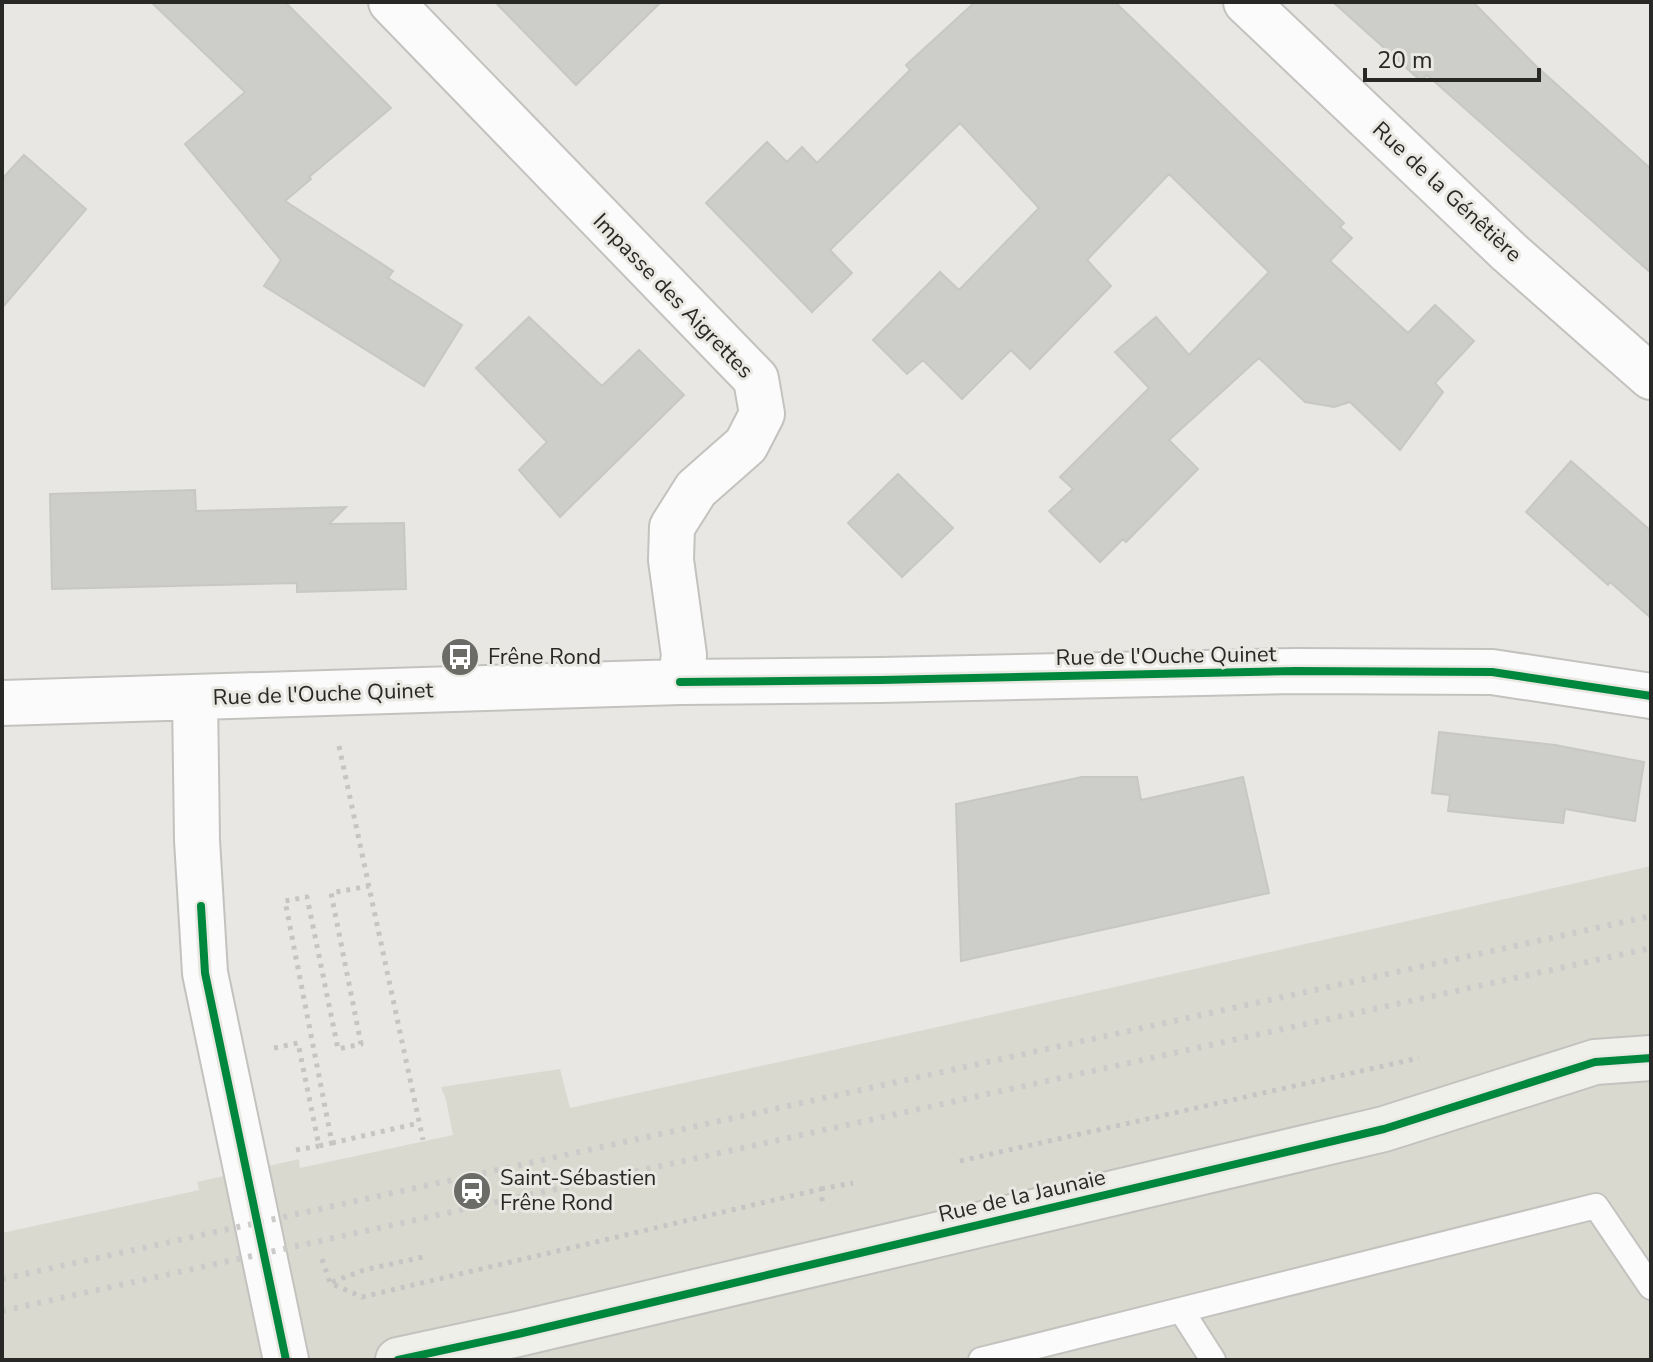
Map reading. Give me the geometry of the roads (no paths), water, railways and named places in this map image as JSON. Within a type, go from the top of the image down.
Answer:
[{"type":"main road","name":"Rue de la Jaunaie","points":[[398,1360],[1384,1129],[1595,1062],[1651,1058]]},
{"type":"street","name":"Impasse des Aigrettes","points":[[391,2],[756,379],[762,414],[746,445],[696,489],[672,527],[671,560],[684,655],[680,682]]},
{"type":"street","name":"Rue de la Génêtière","points":[[1246,2],[1509,252],[1651,377]]},
{"type":"street","name":"Rue de l'Ouche Quinet","points":[[2,703],[680,682],[1296,671],[1492,672],[1651,696]]},
{"type":"street","points":[[195,697],[197,840],[205,973],[286,1360]]},
{"type":"lane","points":[[981,1360],[1596,1206],[1651,1287]]},
{"type":"lane","points":[[1181,1310],[1213,1360]]},
{"type":"railway","points":[[2,1279],[1651,916]]},
{"type":"railway","points":[[2,1311],[1651,948]]},
{"type":"place","name":"Frêne Rond","points":[[460,657]]},
{"type":"place","name":"Saint-Sébastien Frêne Rond","points":[[472,1191]]}]
